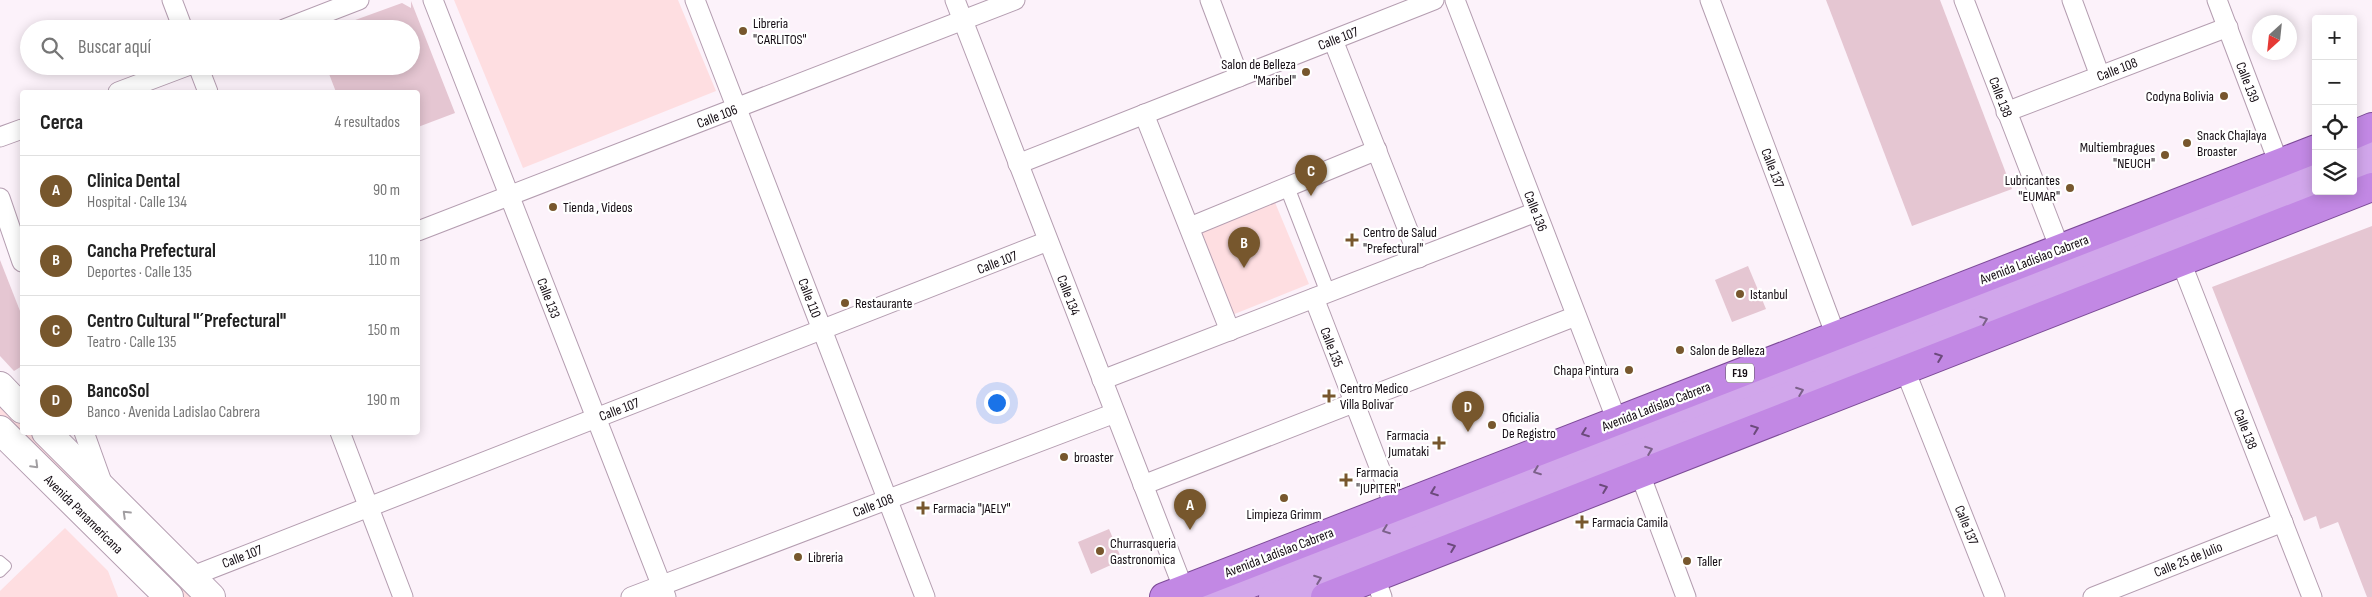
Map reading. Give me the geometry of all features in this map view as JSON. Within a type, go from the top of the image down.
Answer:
[{"type":"highway","points":[[2357,133],[2372,127]]},
{"type":"highway","name":"Avenida Ladislao Cabrera","points":[[1174,593],[2314,150]]},
{"type":"highway","points":[[1325,597],[1378,587],[1640,474],[2372,187]]},
{"type":"main road","points":[[2356,150],[2372,144]]},
{"type":"main road","name":"Avenida Ladislao Cabrera","points":[[1216,597],[2312,168]]},
{"type":"main road","points":[[2357,175],[2372,169]]},
{"type":"main road","points":[[1273,597],[2312,193]]},
{"type":"main road","name":"Avenida Panamericana","points":[[0,430],[168,597]]},
{"type":"main road","points":[[49,435],[211,597]]},
{"type":"main road","points":[[136,565],[157,544]]},
{"type":"street","points":[[172,0],[180,20]]},
{"type":"street","points":[[307,20],[359,0]]},
{"type":"street","name":"Calle 133","points":[[432,0],[664,591]]},
{"type":"street","name":"Calle 110","points":[[695,0],[925,597]]},
{"type":"street","name":"Calle 134","points":[[955,0],[1143,485],[1174,593]]},
{"type":"street","name":"Calle 106","points":[[420,230],[1015,0]]},
{"type":"street","points":[[1210,0],[1240,76]]},
{"type":"street","name":"Calle 107","points":[[1018,164],[1434,0]]},
{"type":"street","name":"Calle 136","points":[[1455,0],[1616,421]]},
{"type":"street","name":"Calle 137","points":[[1710,0],[1836,336]]},
{"type":"street","name":"Calle 138","points":[[1964,0],[2060,249]]},
{"type":"street","points":[[2072,0],[2100,76]]},
{"type":"street","name":"Calle 139","points":[[2217,0],[2279,164]]},
{"type":"street","name":"Calle 108","points":[[2006,112],[2228,27]]},
{"type":"street","points":[[1333,40],[1419,258]]},
{"type":"street","points":[[123,90],[162,75]]},
{"type":"street","points":[[201,75],[207,90]]},
{"type":"street","points":[[1144,114],[1230,331]]},
{"type":"street","points":[[0,137],[20,130]]},
{"type":"street","points":[[1190,227],[1376,150]]},
{"type":"street","name":"Calle 135","points":[[1287,187],[1354,402],[1395,508]]},
{"type":"street","points":[[0,198],[20,256]]},
{"type":"street","points":[[1102,380],[1536,212]]},
{"type":"street","name":"Calle 107","points":[[190,577],[1048,242]]},
{"type":"street","name":"Calle 138","points":[[2181,262],[2312,597]]},
{"type":"street","points":[[1143,485],[1576,316]]},
{"type":"street","name":"Calle 137","points":[[1905,370],[1995,597]]},
{"type":"street","name":"Calle 108","points":[[631,597],[664,591],[888,500],[1115,413]]},
{"type":"street","points":[[85,435],[107,495]]},
{"type":"street","points":[[341,435],[403,597]]},
{"type":"street","points":[[1640,474],[1686,597]]},
{"type":"street","name":"Calle 25 de Julio","points":[[2093,597],[2283,522]]},
{"type":"lane","points":[[0,561],[6,566],[0,572]]},
{"type":"shaded area","points":[[454,0],[678,0],[716,91],[523,168]]},
{"type":"shaded area","points":[[1274,200],[1309,284],[1232,315],[1197,232]]},
{"type":"shaded area","points":[[0,402],[20,422],[20,435],[33,435],[197,597],[184,597],[0,416]]},
{"type":"shaded area","points":[[65,528],[108,571],[118,597],[0,597],[0,591]]},
{"type":"building","points":[[1826,0],[1940,0],[2012,189],[1912,226]]},
{"type":"building","points":[[411,1],[418,20],[355,20],[402,3],[411,8]]},
{"type":"building","points":[[420,24],[455,113],[420,126],[420,90],[335,90],[329,75],[420,75]]},
{"type":"building","points":[[2372,226],[2372,597],[2367,597],[2338,522],[2320,529],[2316,516],[2304,521],[2212,287]]},
{"type":"building","points":[[0,260],[20,311],[20,367],[14,371],[0,356]]},
{"type":"building","name":"Istanbul","points":[[1748,266],[1766,309],[1732,322],[1715,280]]},
{"type":"building","name":"Churrasqueria Gastronomica","points":[[1109,529],[1122,560],[1091,574],[1078,542]]},
{"type":"place","name":"Libreria \"CARLITOS\"","points":[[743,31]]},
{"type":"place","name":"Salon de Belleza \"Maribel\"","points":[[1306,72]]},
{"type":"place","name":"Codyna Bolivia","points":[[2224,96]]},
{"type":"place","name":"Snack Chajlaya Broaster","points":[[2187,143]]},
{"type":"place","name":"Multiembragues \"NEUCH\"","points":[[2165,155]]},
{"type":"place","name":"Lubricantes \"EUMAR\"","points":[[2070,188]]},
{"type":"place","name":"Centro Cultural \"´Prefectural\"","points":[[1311,196]]},
{"type":"place","name":"Tienda , Videos","points":[[553,207]]},
{"type":"place","name":"Centro de Salud \"Prefectural\"","points":[[1352,240]]},
{"type":"place","name":"Cancha Prefectural","points":[[1244,268]]},
{"type":"place","name":"Istanbul","points":[[1740,294]]},
{"type":"place","name":"Restaurante","points":[[845,303]]},
{"type":"place","name":"Salon de Belleza","points":[[1680,350]]},
{"type":"place","name":"Chapa Pintura","points":[[1629,370]]},
{"type":"place","name":"Centro Medico Villa Bolivar","points":[[1329,396]]},
{"type":"place","name":"Oficialia De Registro","points":[[1492,425]]},
{"type":"place","name":"BancoSol","points":[[1468,432]]},
{"type":"place","name":"Farmacia Jumataki","points":[[1439,443]]},
{"type":"place","name":"broaster","points":[[1064,457]]},
{"type":"place","name":"Farmacia \"JUPITER\"","points":[[1346,480]]},
{"type":"place","name":"Limpieza Grimm","points":[[1284,498]]},
{"type":"place","name":"Farmacia \"JAELY\"","points":[[923,508]]},
{"type":"place","name":"Farmacia Camila","points":[[1582,522]]},
{"type":"place","name":"Clinica Dental","points":[[1190,530]]},
{"type":"place","name":"Churrasqueria Gastronomica","points":[[1100,551]]},
{"type":"place","name":"Libreria","points":[[798,557]]},
{"type":"place","name":"Taller","points":[[1687,561]]}]
